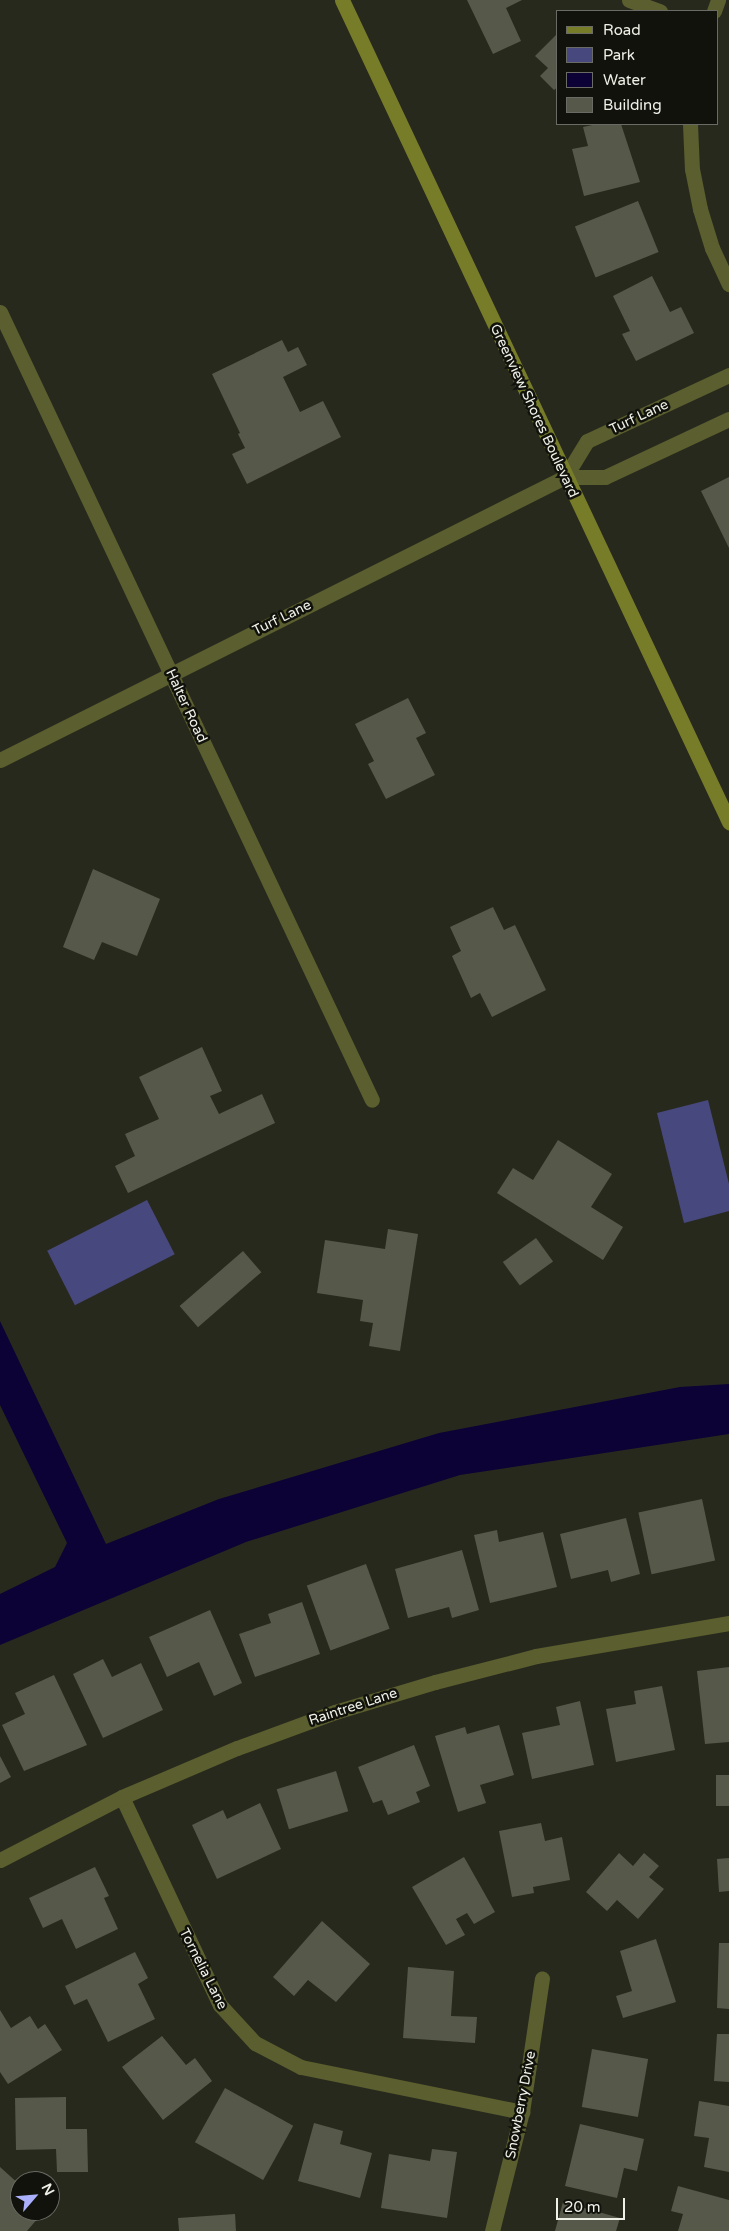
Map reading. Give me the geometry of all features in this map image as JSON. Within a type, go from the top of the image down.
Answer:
[{"type":"street","name":"Greenview Shores Boulevard","points":[[342,0],[729,822]]},
{"type":"street","points":[[629,0],[657,10]]},
{"type":"street","points":[[690,125],[692,169],[700,209],[712,248],[729,284]]},
{"type":"street","name":"Halter Road","points":[[0,312],[372,1100]]},
{"type":"street","name":"Turf Lane","points":[[565,477],[587,441],[729,375]]},
{"type":"street","name":"Turf Lane","points":[[0,760],[565,477],[605,477],[729,419]]},
{"type":"street","name":"Raintree Lane","points":[[0,1860],[122,1797],[237,1748],[335,1712],[435,1682],[587,1645],[729,1623]]},
{"type":"street","name":"Tornelia Lane","points":[[122,1797],[216,1997],[230,2019],[255,2043],[301,2067],[522,2112]]},
{"type":"street","name":"Snowberry Drive","points":[[492,2231],[522,2112],[542,1978]]},
{"type":"green space","points":[[708,1100],[729,1184],[729,1211],[684,1223],[657,1113]]},
{"type":"green space","points":[[147,1200],[175,1254],[75,1305],[47,1251]]},
{"type":"water","points":[[0,1321],[106,1544],[219,1499],[439,1433],[680,1387],[729,1384],[729,1434],[460,1475],[246,1542],[0,1645],[0,1594],[55,1567],[67,1543],[0,1405]]},
{"type":"building","points":[[467,0],[522,0],[506,8],[521,41],[493,54]]},
{"type":"building","points":[[556,35],[556,88],[554,90],[540,76],[548,68],[535,56]]},
{"type":"building","points":[[592,125],[621,125],[640,182],[584,196],[572,149],[588,146],[583,127]]},
{"type":"building","points":[[638,201],[659,252],[596,277],[575,226]]},
{"type":"building","points":[[652,276],[670,312],[681,307],[694,333],[636,361],[622,334],[630,331],[613,296]]},
{"type":"building","points":[[282,340],[288,352],[298,347],[307,365],[283,377],[300,412],[323,401],[341,437],[247,484],[232,454],[245,448],[238,434],[240,433],[212,374]]},
{"type":"building","points":[[729,477],[729,548],[701,491]]},
{"type":"building","points":[[408,698],[426,733],[416,738],[435,775],[386,799],[368,764],[374,761],[355,724]]},
{"type":"building","points":[[93,869],[160,899],[137,956],[102,942],[94,960],[63,947]]},
{"type":"building","points":[[493,907],[504,930],[515,925],[546,990],[492,1017],[480,993],[471,998],[452,956],[461,951],[450,927]]},
{"type":"building","points":[[202,1047],[222,1091],[210,1096],[219,1114],[262,1094],[275,1123],[128,1193],[115,1166],[135,1156],[125,1134],[159,1119],[139,1077]]},
{"type":"building","points":[[558,1140],[612,1174],[591,1207],[623,1227],[603,1260],[497,1193],[513,1168],[533,1180]]},
{"type":"building","points":[[388,1229],[418,1234],[400,1351],[369,1346],[373,1323],[360,1321],[363,1300],[317,1293],[325,1240],[385,1249]]},
{"type":"building","points":[[536,1238],[553,1261],[520,1286],[503,1262]]},
{"type":"building","points":[[243,1251],[261,1272],[198,1327],[180,1306]]},
{"type":"building","points":[[702,1499],[715,1561],[652,1574],[638,1513]]},
{"type":"building","points":[[626,1518],[640,1574],[611,1582],[608,1570],[571,1579],[560,1534]]},
{"type":"building","points":[[497,1530],[499,1542],[543,1532],[557,1587],[490,1603],[474,1535]]},
{"type":"building","points":[[462,1550],[479,1610],[452,1618],[449,1607],[408,1618],[395,1569]]},
{"type":"building","points":[[366,1564],[390,1629],[330,1650],[307,1586]]},
{"type":"building","points":[[302,1602],[320,1654],[255,1677],[239,1634],[271,1623],[268,1614]]},
{"type":"building","points":[[210,1610],[242,1683],[214,1696],[199,1662],[167,1677],[149,1637]]},
{"type":"building","points":[[103,1659],[112,1677],[141,1663],[163,1710],[103,1738],[73,1674]]},
{"type":"building","points":[[729,1667],[729,1742],[705,1744],[697,1671]]},
{"type":"building","points":[[54,1675],[87,1745],[24,1771],[2,1725],[25,1714],[15,1693]]},
{"type":"building","points":[[662,1686],[675,1750],[616,1762],[606,1709],[636,1704],[634,1691]]},
{"type":"building","points":[[580,1701],[594,1765],[532,1779],[522,1733],[560,1725],[556,1707]]},
{"type":"building","points":[[499,1725],[514,1775],[480,1785],[486,1803],[458,1812],[435,1736],[465,1727],[467,1734]]},
{"type":"building","points":[[414,1745],[430,1786],[416,1792],[420,1802],[388,1815],[382,1800],[373,1803],[358,1767]]},
{"type":"building","points":[[0,1756],[11,1777],[0,1783]]},
{"type":"building","points":[[336,1771],[348,1811],[289,1829],[277,1789]]},
{"type":"building","points":[[716,1775],[729,1775],[729,1806],[716,1806]]},
{"type":"building","points":[[260,1803],[281,1849],[217,1879],[192,1825],[223,1810],[227,1819]]},
{"type":"building","points":[[541,1823],[545,1841],[562,1837],[570,1880],[533,1887],[534,1893],[512,1897],[499,1831]]},
{"type":"building","points":[[619,1853],[633,1866],[644,1853],[659,1866],[649,1877],[664,1889],[638,1919],[617,1900],[607,1911],[586,1892]]},
{"type":"building","points":[[464,1857],[495,1912],[474,1924],[467,1913],[456,1919],[465,1935],[446,1945],[412,1887]]},
{"type":"building","points":[[729,1858],[729,1891],[719,1892],[717,1859]]},
{"type":"building","points":[[95,1867],[109,1896],[104,1898],[118,1929],[76,1949],[62,1919],[43,1928],[29,1898]]},
{"type":"building","points":[[322,1921],[370,1964],[336,2002],[308,1980],[294,1996],[273,1977]]},
{"type":"building","points":[[656,1939],[676,2002],[623,2018],[616,1996],[632,1991],[620,1951]]},
{"type":"building","points":[[719,1943],[729,1943],[729,2009],[717,2008]]},
{"type":"building","points":[[135,1952],[148,1978],[138,1984],[155,2019],[108,2042],[87,1999],[74,2005],[65,1986]]},
{"type":"building","points":[[408,1967],[454,1971],[451,2016],[477,2017],[475,2043],[403,2038]]},
{"type":"building","points":[[0,2010],[11,2028],[30,2016],[38,2029],[45,2024],[62,2050],[8,2084],[0,2072]]},
{"type":"building","points":[[717,2034],[729,2034],[729,2082],[714,2081]]},
{"type":"building","points":[[162,2036],[186,2065],[195,2058],[212,2081],[163,2120],[122,2067]]},
{"type":"building","points":[[592,2049],[648,2059],[638,2117],[582,2107]]},
{"type":"building","points":[[225,2088],[293,2126],[263,2180],[195,2142]]},
{"type":"building","points":[[66,2097],[66,2129],[87,2129],[88,2172],[57,2171],[56,2149],[16,2150],[15,2098]]},
{"type":"building","points":[[699,2101],[729,2106],[729,2172],[704,2167],[709,2138],[694,2136]]},
{"type":"building","points":[[314,2123],[343,2131],[340,2144],[372,2153],[360,2198],[298,2181]]},
{"type":"building","points":[[580,2124],[644,2139],[637,2171],[624,2168],[617,2198],[565,2186]]},
{"type":"building","points":[[432,2149],[457,2152],[447,2218],[381,2208],[389,2154],[430,2161]]},
{"type":"building","points":[[0,2167],[10,2176],[10,2221],[36,2221],[27,2231],[0,2231]]},
{"type":"building","points":[[678,2186],[729,2200],[729,2231],[678,2231],[683,2214],[671,2211]]},
{"type":"building","points":[[563,2202],[620,2218],[616,2231],[555,2231]]},
{"type":"building","points":[[235,2214],[236,2231],[179,2231],[178,2218]]}]
